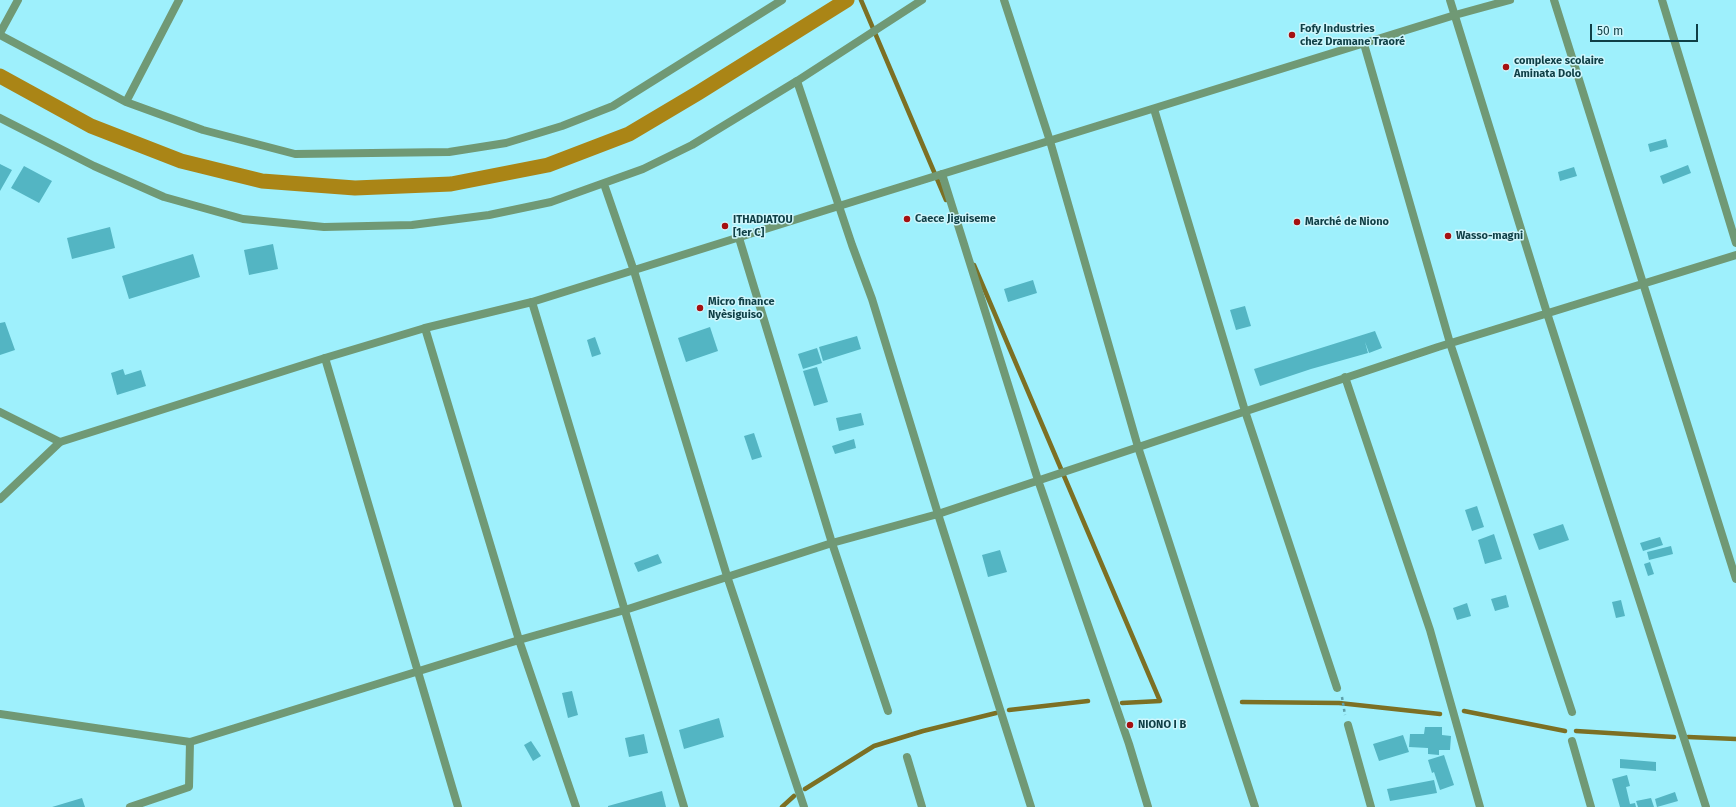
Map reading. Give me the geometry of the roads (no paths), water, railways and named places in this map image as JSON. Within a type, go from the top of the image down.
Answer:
[{"type":"street","points":[[18,0],[0,34],[126,102],[203,130],[295,154],[448,152],[506,143],[562,126],[613,106],[782,0]]},
{"type":"street","points":[[126,102],[179,0]]},
{"type":"street","points":[[0,118],[94,166],[164,197],[243,219],[324,227],[412,225],[488,215],[551,202],[643,169],[692,145],[797,81],[922,0]]},
{"type":"street","points":[[1004,0],[1050,142],[1138,447],[1255,807]]},
{"type":"street","points":[[1450,0],[1548,313],[1706,807]]},
{"type":"street","points":[[0,499],[60,442],[425,328],[532,302],[1455,15],[1510,0]]},
{"type":"street","points":[[1554,0],[1736,579]]},
{"type":"street","points":[[1662,0],[1736,243]]},
{"type":"street","points":[[1364,44],[1450,343],[1572,712]]},
{"type":"street","points":[[797,81],[852,245],[872,299],[938,514],[1031,807]]},
{"type":"street","points":[[1154,109],[1246,411],[1337,688]]},
{"type":"street","points":[[942,174],[1038,480],[1124,730],[1148,807]]},
{"type":"street","points":[[604,184],[634,270],[727,576],[804,807]]},
{"type":"street","points":[[739,238],[832,543],[888,711]]},
{"type":"street","points":[[0,714],[190,742],[519,640],[625,610],[832,543],[938,514],[1450,343],[1736,255]]},
{"type":"street","points":[[532,302],[684,807]]},
{"type":"street","points":[[425,328],[519,640],[576,807]]},
{"type":"street","points":[[325,358],[458,807]]},
{"type":"street","points":[[1345,378],[1430,630],[1480,807]]},
{"type":"street","points":[[0,412],[60,442]]},
{"type":"street","points":[[1348,725],[1371,807]]},
{"type":"street","points":[[1572,741],[1591,807]]},
{"type":"street","points":[[130,807],[189,787],[190,742]]},
{"type":"street","points":[[908,757],[922,807]]},
{"type":"waterway","points":[[0,76],[91,126],[181,161],[262,181],[355,188],[451,184],[548,165],[629,134],[698,93],[847,0]]},
{"type":"waterway","points":[[861,0],[946,200]]},
{"type":"waterway","points":[[974,265],[1160,701],[1122,703]]},
{"type":"waterway","points":[[1009,710],[1088,701]]},
{"type":"waterway","points":[[1242,702],[1339,703],[1440,714]]},
{"type":"waterway","points":[[1464,711],[1565,731]]},
{"type":"waterway","points":[[805,789],[874,746],[923,731],[996,713]]},
{"type":"waterway","points":[[1576,731],[1674,737]]},
{"type":"waterway","points":[[1688,737],[1736,739]]},
{"type":"waterway","points":[[782,807],[794,796]]},
{"type":"place","name":"Fofy Industries chez Dramane Traoré","points":[[1292,35]]},
{"type":"place","name":"complexe scolaire Aminata Dolo","points":[[1506,67]]},
{"type":"place","name":"Caece Jiguiseme","points":[[907,219]]},
{"type":"place","name":"Marché de Niono","points":[[1297,222]]},
{"type":"place","name":"ITHADIATOU [1er C]","points":[[725,226]]},
{"type":"place","name":"Wasso-magni","points":[[1448,236]]},
{"type":"place","name":"Micro finance Nyèsiguiso","points":[[700,308]]},
{"type":"place","name":"NIONO I B","points":[[1130,725]]}]
